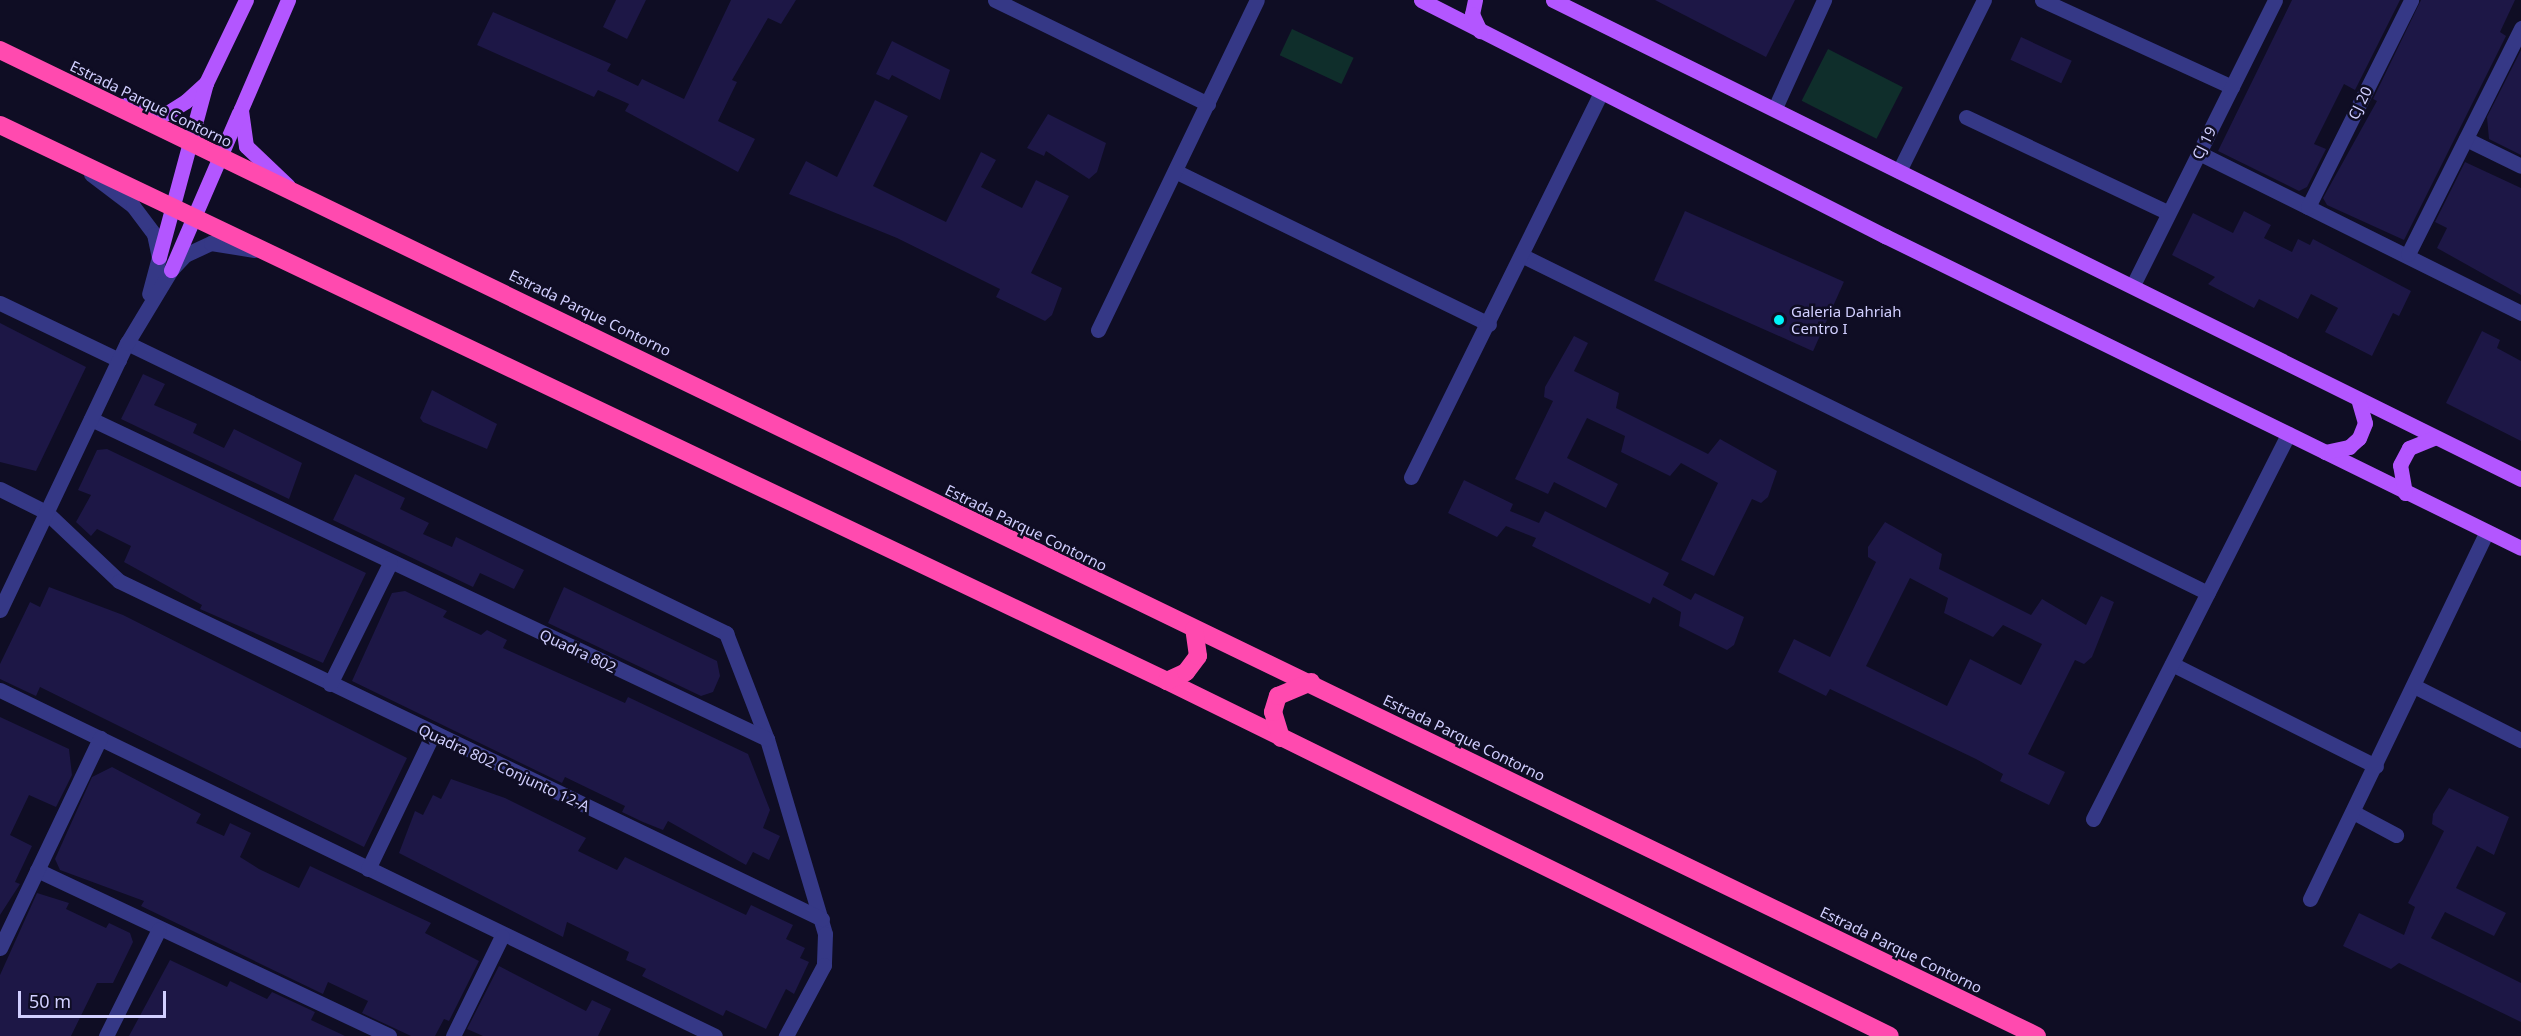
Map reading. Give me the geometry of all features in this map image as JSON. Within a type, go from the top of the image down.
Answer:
[{"type":"highway","name":"Estrada Parque Contorno","points":[[0,50],[298,196],[463,270],[1194,629],[1311,682],[2037,1036]]},
{"type":"highway","points":[[0,125],[79,165],[272,253],[1167,681],[1890,1036]]},
{"type":"highway","points":[[1167,681],[1186,672],[1198,656],[1194,629]]},
{"type":"highway","points":[[1281,738],[1274,704],[1285,690],[1311,682]]},
{"type":"main road","points":[[159,257],[206,83],[246,0]]},
{"type":"main road","points":[[171,270],[288,0]]},
{"type":"main road","points":[[1421,0],[2405,494],[2521,548]]},
{"type":"main road","points":[[1474,0],[1472,14],[1480,31]]},
{"type":"main road","points":[[1553,0],[2133,285],[2434,438],[2521,479]]},
{"type":"main road","points":[[106,102],[167,113],[206,83]]},
{"type":"main road","points":[[241,109],[246,146],[298,196]]},
{"type":"main road","points":[[2325,452],[2349,447],[2359,438],[2365,423],[2358,399]]},
{"type":"main road","points":[[2405,494],[2400,465],[2409,448],[2434,438]]},
{"type":"street","points":[[995,0],[1208,104]]},
{"type":"street","points":[[1098,330],[1177,172],[1257,0]]},
{"type":"street","points":[[1774,108],[1824,0]]},
{"type":"street","points":[[1899,171],[1984,0]]},
{"type":"street","points":[[2042,0],[2232,87]]},
{"type":"street","name":"CJ 19","points":[[2133,285],[2167,212],[2275,0]]},
{"type":"street","name":"CJ 20","points":[[2308,207],[2411,0]]},
{"type":"street","points":[[2408,254],[2521,28]]},
{"type":"street","points":[[1412,477],[1523,256],[1601,92]]},
{"type":"street","points":[[1966,117],[2167,212]]},
{"type":"street","points":[[2466,139],[2521,166]]},
{"type":"street","points":[[2199,153],[2408,254],[2521,313]]},
{"type":"street","points":[[79,165],[146,220],[159,257],[147,303]]},
{"type":"street","points":[[1177,172],[1489,324]]},
{"type":"street","points":[[0,610],[147,303],[171,270],[185,255],[211,243],[272,253]]},
{"type":"street","points":[[1523,256],[2208,593]]},
{"type":"street","points":[[0,303],[119,360]]},
{"type":"street","points":[[127,344],[721,629],[767,739],[822,919],[824,965],[786,1036]]},
{"type":"street","points":[[91,419],[390,563],[330,684]]},
{"type":"street","points":[[2093,819],[2288,434]]},
{"type":"street","name":"Quadra 802 Conjunto 12-A","points":[[0,489],[46,512],[119,581],[822,919]]},
{"type":"street","points":[[2310,899],[2416,687],[2487,532]]},
{"type":"street","name":"Quadra 802","points":[[390,563],[767,739]]},
{"type":"street","points":[[2172,664],[2376,766]]},
{"type":"street","points":[[2416,687],[2521,741]]},
{"type":"street","points":[[0,690],[502,936],[715,1036]]},
{"type":"street","points":[[368,869],[434,734]]},
{"type":"street","points":[[0,948],[100,738]]},
{"type":"street","points":[[2353,812],[2396,835]]},
{"type":"street","points":[[37,870],[390,1036]]},
{"type":"street","points":[[106,1036],[159,928]]},
{"type":"street","points":[[453,1036],[502,936]]},
{"type":"green space","points":[[1292,29],[1354,58],[1341,84],[1280,55]]},
{"type":"green space","points":[[1828,49],[1903,87],[1877,139],[1802,101]]},
{"type":"building","points":[[616,0],[646,0],[627,39],[603,27]]},
{"type":"building","points":[[731,0],[796,0],[781,24],[768,18],[732,80],[737,82],[718,121],[755,139],[738,172],[625,111],[629,104],[598,90],[594,97],[477,45],[493,12],[611,64],[607,71],[638,86],[642,79],[684,99]]},
{"type":"building","points":[[1655,0],[1795,0],[1766,57]]},
{"type":"building","points":[[2292,0],[2400,0],[2355,90],[2344,84],[2314,144],[2326,149],[2307,187],[2299,191],[2218,151]]},
{"type":"building","points":[[2421,0],[2515,0],[2500,32],[2506,36],[2404,240],[2327,205],[2323,198],[2377,101],[2373,99]]},
{"type":"building","points":[[2021,37],[2072,61],[2061,83],[2010,60]]},
{"type":"building","points":[[892,41],[950,70],[940,100],[892,75],[889,80],[876,74]]},
{"type":"building","points":[[2521,50],[2521,155],[2489,139],[2487,117]]},
{"type":"building","points":[[875,100],[908,116],[873,186],[946,222],[981,152],[996,160],[981,187],[1022,208],[1036,180],[1069,196],[1031,273],[1062,288],[1052,315],[1045,321],[996,297],[1000,289],[897,238],[789,194],[806,161],[837,177]]},
{"type":"building","points":[[1048,114],[1106,143],[1097,172],[1089,179],[1046,151],[1044,156],[1027,148]]},
{"type":"building","points":[[2465,162],[2521,188],[2521,295],[2437,248],[2447,228],[2435,222]]},
{"type":"building","name":"Galeria Dahriah Centro I","points":[[1685,211],[1844,282],[1813,351],[1654,280]]},
{"type":"building","points":[[2244,211],[2271,225],[2264,238],[2292,252],[2298,239],[2310,245],[2313,239],[2411,291],[2399,316],[2393,313],[2372,356],[2325,332],[2338,308],[2311,294],[2298,319],[2259,299],[2254,308],[2208,284],[2215,277],[2172,255],[2193,213],[2233,233]]},
{"type":"building","points":[[0,323],[86,367],[36,471],[0,462]]},
{"type":"building","points":[[2482,331],[2500,340],[2497,348],[2521,361],[2521,441],[2446,403]]},
{"type":"building","points":[[1574,336],[1588,343],[1574,371],[1619,393],[1616,408],[1708,454],[1720,439],[1777,471],[1768,497],[1761,503],[1752,499],[1714,576],[1681,560],[1718,483],[1681,463],[1670,476],[1621,452],[1625,436],[1587,418],[1567,458],[1618,484],[1606,508],[1554,482],[1548,494],[1515,479],[1553,401],[1544,397],[1545,387]]},
{"type":"building","points":[[143,374],[165,384],[154,405],[197,424],[193,433],[224,448],[234,429],[302,463],[289,499],[121,419]]},
{"type":"building","points":[[432,390],[497,424],[487,449],[423,422],[420,418]]},
{"type":"building","points":[[107,449],[366,573],[323,663],[200,609],[202,605],[124,562],[131,546],[97,529],[91,536],[76,522],[91,495],[78,490],[97,450]]},
{"type":"building","points":[[355,474],[405,498],[400,509],[429,523],[423,534],[452,547],[456,537],[524,570],[514,589],[480,573],[473,587],[333,520]]},
{"type":"building","points":[[1464,480],[1513,504],[1510,511],[1539,523],[1545,511],[1669,573],[1663,585],[1691,600],[1695,593],[1744,617],[1734,645],[1727,650],[1679,626],[1681,612],[1653,597],[1650,604],[1532,546],[1536,538],[1506,526],[1497,537],[1448,513]]},
{"type":"building","points":[[1885,522],[1942,554],[1939,569],[2031,615],[2042,599],[2086,625],[2101,596],[2114,602],[2092,657],[2084,664],[2075,660],[2028,754],[2065,772],[2049,805],[2000,781],[2003,774],[1976,759],[1830,689],[1826,696],[1778,672],[1794,639],[1830,657],[1876,562],[1868,557],[1868,547]],"holes":[[[1910,578],[1948,598],[1944,613],[1993,637],[2003,625],[2042,644],[2021,685],[1970,659],[1947,706],[1866,666]]]},
{"type":"building","points":[[49,587],[123,615],[407,758],[364,847],[40,687],[36,696],[0,679],[0,664],[30,602],[40,607]]},
{"type":"building","points":[[564,587],[717,661],[720,676],[713,692],[701,696],[548,623]]},
{"type":"building","points":[[405,591],[447,611],[443,617],[481,635],[487,630],[507,640],[503,648],[625,703],[628,697],[748,754],[770,810],[763,828],[780,836],[769,860],[753,852],[746,865],[668,821],[663,830],[643,822],[622,812],[625,806],[565,777],[562,783],[352,681],[392,593]]},
{"type":"building","points":[[0,717],[69,749],[72,775],[56,807],[29,795],[10,835],[32,846],[15,882],[20,884],[0,915]]},
{"type":"building","points":[[112,767],[201,814],[196,823],[224,836],[230,823],[251,833],[240,857],[259,869],[299,888],[310,866],[431,923],[425,933],[479,961],[449,1021],[444,1019],[435,1036],[411,1036],[362,1013],[368,1001],[328,982],[323,994],[141,906],[144,901],[60,870],[55,859],[92,777]]},
{"type":"building","points":[[451,779],[505,798],[586,838],[578,851],[617,870],[625,857],[746,915],[751,905],[793,925],[786,939],[805,948],[800,958],[809,962],[794,994],[786,989],[766,1029],[726,1010],[723,1016],[642,976],[646,969],[626,960],[629,952],[567,922],[563,937],[399,853],[415,811],[423,815],[433,795],[441,799]]},
{"type":"building","points":[[2449,788],[2509,817],[2494,855],[2477,846],[2456,888],[2506,913],[2494,936],[2445,912],[2431,938],[2521,983],[2521,1022],[2399,963],[2391,969],[2343,946],[2359,913],[2404,935],[2415,907],[2408,903],[2444,831],[2432,824],[2433,814]]},
{"type":"building","points":[[37,893],[69,903],[66,909],[106,928],[109,923],[130,933],[133,942],[113,983],[97,983],[71,1036],[0,1036],[0,975]]},
{"type":"building","points":[[170,960],[227,987],[230,981],[267,999],[272,992],[315,1012],[311,1020],[345,1036],[129,1036]]},
{"type":"building","points":[[499,966],[586,1011],[592,1000],[611,1009],[598,1036],[483,1036],[467,1029]]},
{"type":"place","name":"Galeria Dahriah Centro I","points":[[1779,320]]}]
